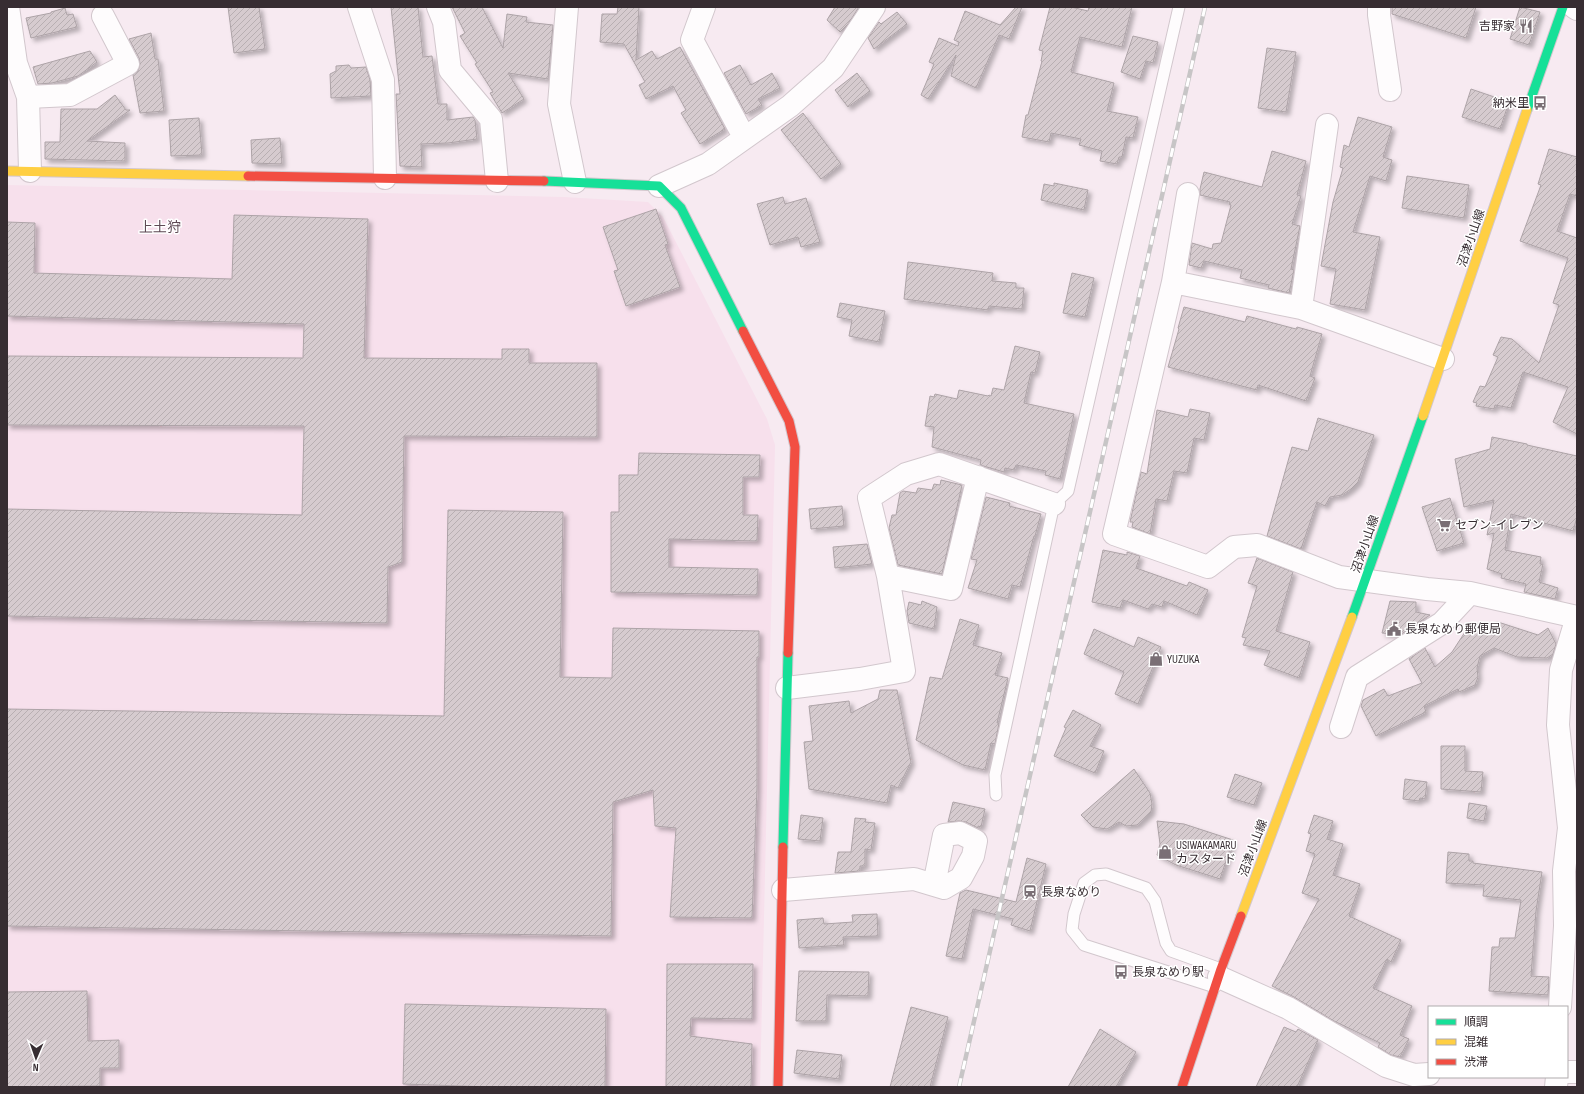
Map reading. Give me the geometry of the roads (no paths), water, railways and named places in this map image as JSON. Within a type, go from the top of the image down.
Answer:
[{"type":"street","points":[[8,7],[11,63],[28,97],[30,171]]},
{"type":"street","points":[[360,7],[383,80],[385,178]]},
{"type":"street","points":[[438,7],[444,22],[450,70],[491,119],[497,181]]},
{"type":"street","points":[[567,7],[559,104],[575,182]]},
{"type":"street","points":[[704,7],[692,40],[744,137]]},
{"type":"street","points":[[7,170],[575,182],[659,186],[708,164],[744,137],[790,106],[833,68],[874,7]]},
{"type":"street","points":[[1379,7],[1390,90]]},
{"type":"street","name":"沼津小山線","points":[[1182,1087],[1219,978],[1366,580],[1563,7]]},
{"type":"street","points":[[28,97],[70,95],[128,64],[103,16]]},
{"type":"street","points":[[1301,308],[1327,125]]},
{"type":"street","points":[[659,186],[681,208],[789,421],[795,447],[787,688],[778,1087]]},
{"type":"street","points":[[1188,194],[1173,282],[1114,534],[1208,567],[1234,547],[1256,545],[1339,577],[1427,589],[1470,593],[1577,617],[1561,670],[1558,725],[1569,828],[1571,871],[1564,926],[1560,1006]]},
{"type":"street","points":[[1173,282],[1301,308],[1443,359]]},
{"type":"street","points":[[787,688],[860,679],[904,671],[888,576],[869,498],[906,474],[939,464],[1054,504]]},
{"type":"street","points":[[888,576],[951,588],[978,477]]},
{"type":"street","points":[[1341,727],[1357,677],[1442,623],[1470,593]]},
{"type":"street","points":[[783,890],[914,879],[934,885]]},
{"type":"street","points":[[1219,978],[1288,1008],[1386,1066],[1421,1079]]},
{"type":"lane","points":[[996,795],[994,774],[1054,504],[1068,491],[1179,7]]},
{"type":"lane","points":[[1106,874],[1146,888],[1155,900],[1166,943],[1172,951],[1219,978],[1084,945],[1072,930],[1074,914],[1084,883],[1095,875],[1106,874]]},
{"type":"railway","points":[[959,1087],[1205,7]]},
{"type":"place","name":"吉野家","points":[[1526,26]]},
{"type":"place","name":"納米里","points":[[1540,103]]},
{"type":"place","name":"セブン-イレブン","points":[[1444,525]]},
{"type":"place","name":"長泉なめり郵便局","points":[[1394,629]]},
{"type":"place","name":"YUZUKA","points":[[1156,659]]},
{"type":"place","name":"USIWAKAMARU カスタード","points":[[1165,852]]},
{"type":"place","name":"長泉なめり","points":[[1030,892]]},
{"type":"place","name":"長泉なめり駅","points":[[1121,972]]},
{"type":"district","name":"上土狩","points":[[160,227]]}]
